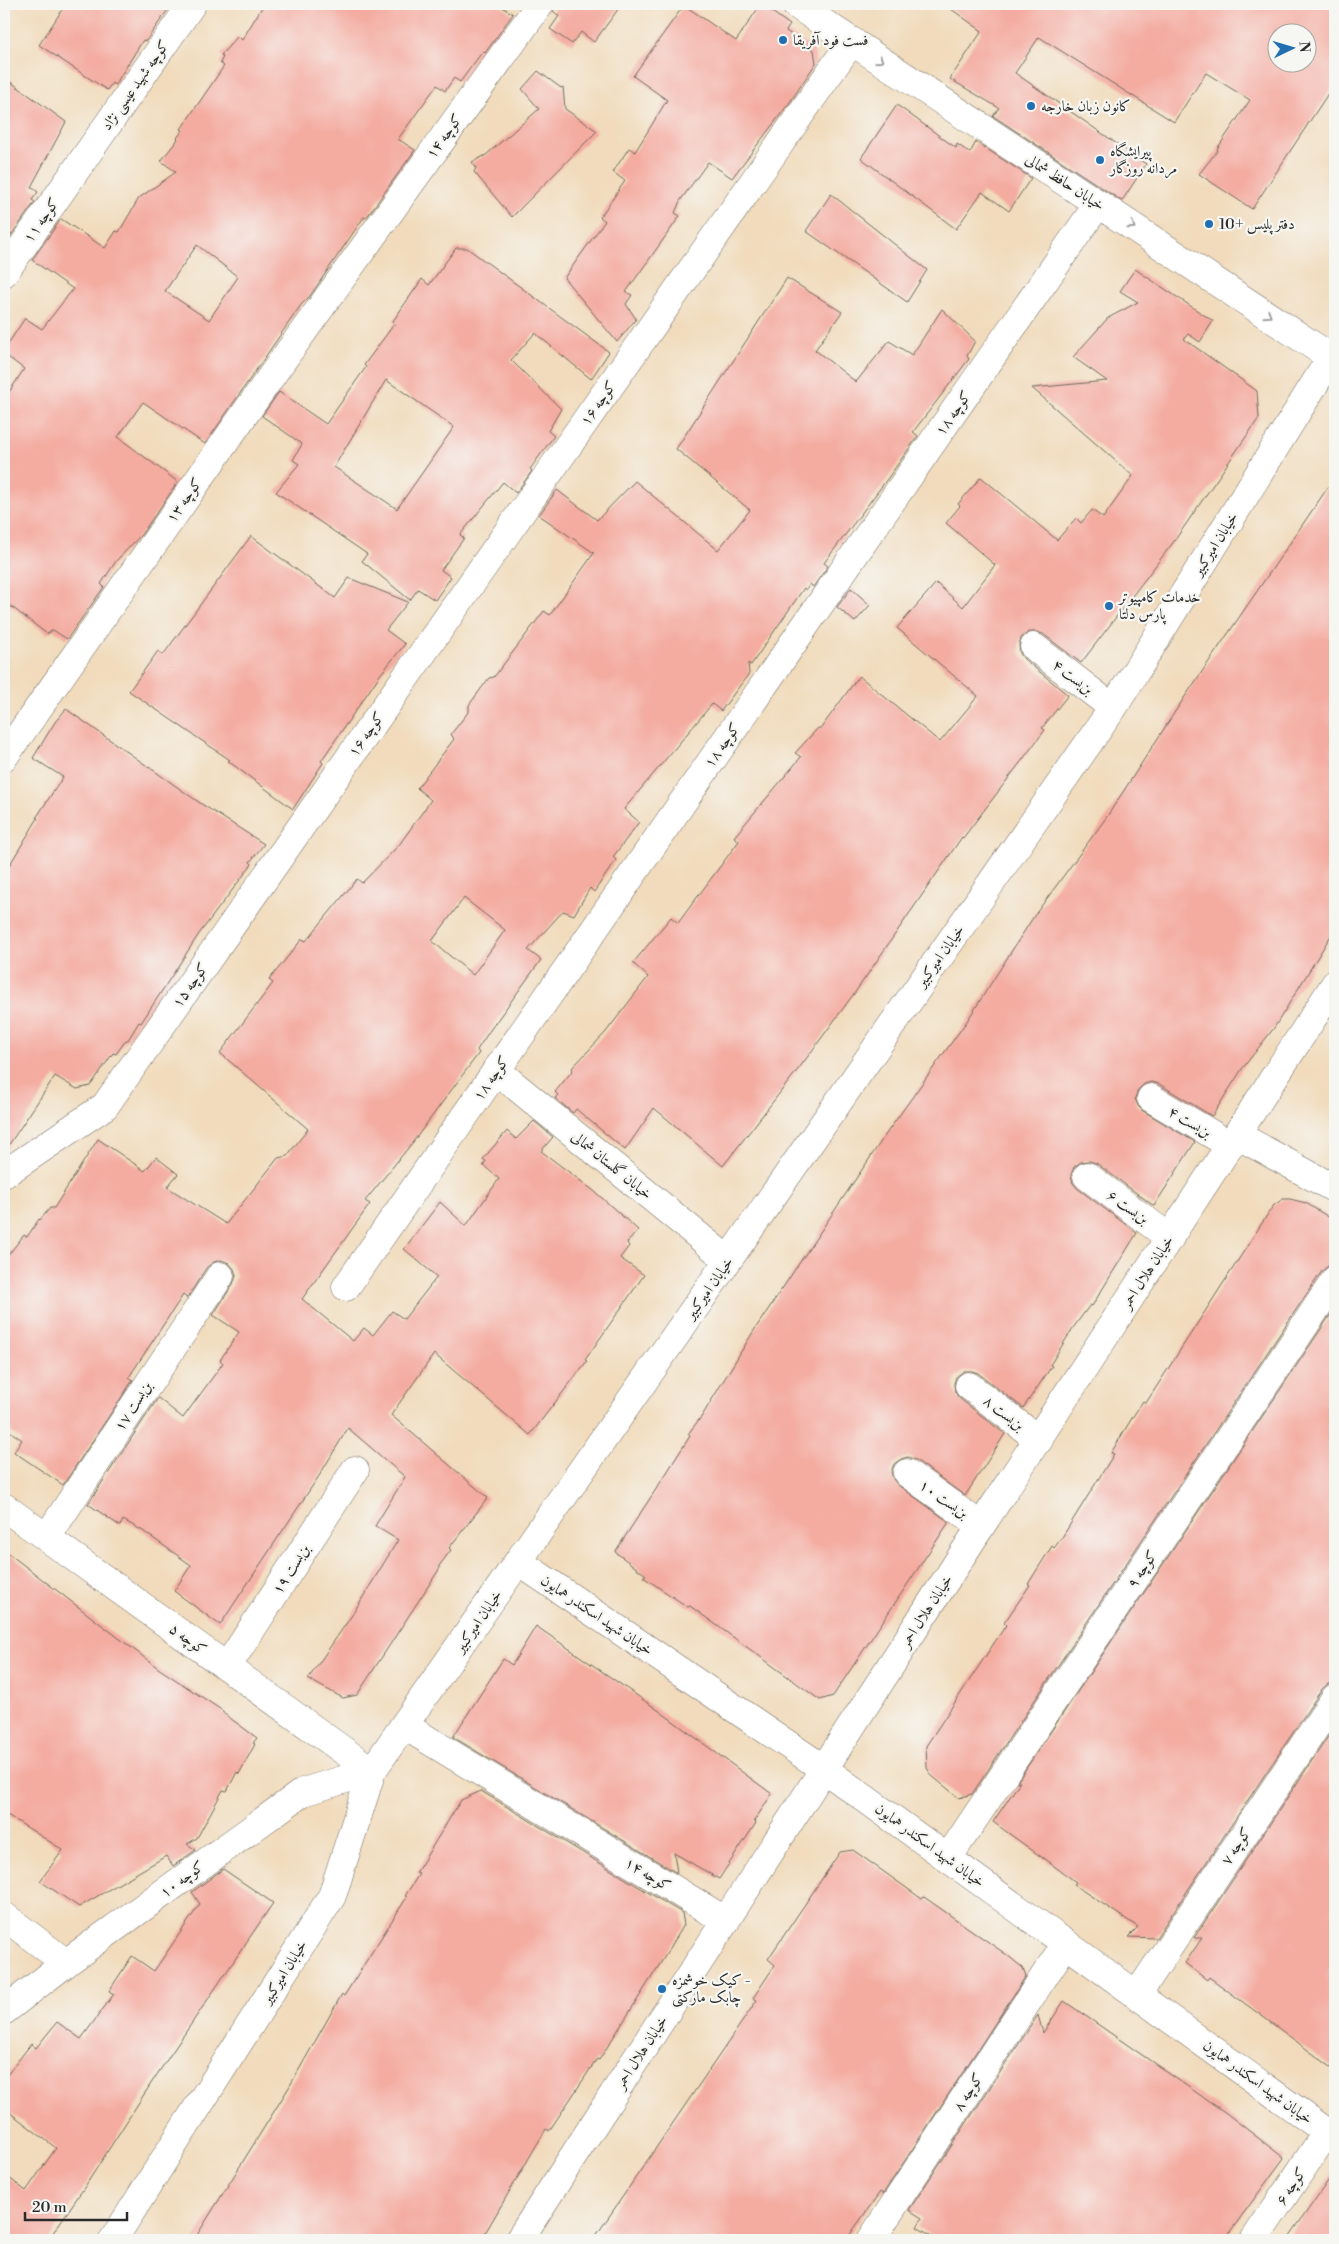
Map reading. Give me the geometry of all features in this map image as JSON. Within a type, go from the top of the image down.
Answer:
[{"type":"street","name":"کوچه شهید عیسی نژاد","points":[[78,167],[192,4]]},
{"type":"street","name":"کوچه ۱۴","points":[[348,268],[540,4]]},
{"type":"street","name":"خیابان حافظ شمالی","points":[[795,4],[1098,204],[1334,356]]},
{"type":"street","name":"کوچه ۱۶","points":[[344,764],[852,41]]},
{"type":"street","name":"کوچه ۱۱","points":[[4,273],[78,167]]},
{"type":"street","name":"کوچه ۱۸","points":[[346,1287],[1098,204]]},
{"type":"street","name":"کوچه ۱۳","points":[[12,727],[348,268]]},
{"type":"street","name":"خیابان امیرکبیر","points":[[113,2240],[332,1896],[372,1771],[1113,708],[1334,356]]},
{"type":"street","name":"بن‌بست ۴","points":[[1034,647],[1113,708]]},
{"type":"street","points":[[4,757],[12,727]]},
{"type":"street","name":"کوچه ۱۵","points":[[4,1174],[105,1106],[344,764]]},
{"type":"street","name":"خیابان هلال احمر","points":[[519,2240],[981,1526],[1039,1440],[1335,984]]},
{"type":"street","name":"خیابان گلستان شمالی","points":[[496,1070],[728,1260]]},
{"type":"street","name":"بن‌بست ۴","points":[[1151,1098],[1335,1189]]},
{"type":"street","name":"بن‌بست ۶","points":[[1087,1176],[1170,1238]]},
{"type":"street","name":"بن‌بست ۱۷","points":[[47,1537],[220,1276]]},
{"type":"street","name":"کوچه ۹","points":[[948,1858],[1335,1280]]},
{"type":"street","name":"بن‌بست ۸","points":[[970,1386],[1039,1440]]},
{"type":"street","name":"بن‌بست ۱۹","points":[[227,1667],[355,1470]]},
{"type":"street","name":"بن‌بست ۱۰","points":[[906,1473],[981,1526]]},
{"type":"street","name":"کوچه ۵","points":[[4,1507],[372,1771]]},
{"type":"street","name":"خیابان شهید اسکندر همایون","points":[[518,1562],[824,1769],[1331,2135]]},
{"type":"street","name":"کوچه ۷","points":[[1137,1995],[1335,1698]]},
{"type":"street","name":"کوچه ۱۴","points":[[405,1726],[726,1920]]},
{"type":"street","name":"کوچه ۱۰","points":[[4,2011],[66,1963],[304,1792],[372,1771]]},
{"type":"street","points":[[4,1916],[66,1963]]},
{"type":"street","name":"کوچه ۸","points":[[871,2240],[1066,1943]]},
{"type":"street","name":"کوچه ۶","points":[[1254,2240],[1331,2135]]},
{"type":"building","points":[[66,4],[172,4],[146,41],[143,40],[115,85],[112,83],[107,90],[39,45]]},
{"type":"building","points":[[264,4],[498,4],[513,14],[485,53],[483,51],[460,82],[454,78],[445,91],[437,85],[398,139],[415,150],[366,218],[364,217],[310,296],[301,305],[205,444],[143,402],[118,437],[178,482],[141,535],[116,561],[101,584],[104,587],[67,639],[53,630],[47,634],[4,601],[4,400],[24,369],[4,354],[4,350],[25,318],[42,329],[73,289],[32,260],[61,219],[105,248],[116,231],[119,232],[139,198],[176,172],[161,161],[178,139],[183,130],[181,129],[224,66],[220,63],[223,57],[221,55],[238,36],[242,40]],"holes":[[[197,245],[238,277],[209,320],[165,291]]]},
{"type":"building","points":[[555,4],[622,4],[594,42],[581,32],[572,44],[550,29],[559,16],[553,11]]},
{"type":"building","points":[[761,4],[790,25],[786,31],[814,50],[816,63],[790,102],[732,178],[708,162],[680,201],[675,213],[680,216],[626,292],[632,295],[626,304],[636,319],[617,342],[564,278],[605,221],[600,217],[625,181],[613,172],[629,148],[635,152],[667,100],[633,76],[684,5],[736,41]]},
{"type":"building","points":[[944,4],[1335,4],[1335,83],[1252,209],[1199,174],[1218,150],[1250,100],[1206,73],[1174,122],[1039,37],[1015,73],[1146,164],[1122,201],[993,116],[999,108],[950,79],[982,31]]},
{"type":"building","points":[[538,71],[561,88],[563,87],[565,109],[597,131],[512,217],[474,172],[476,168],[472,162],[486,155],[539,109],[522,89]]},
{"type":"building","points":[[4,77],[66,122],[31,187],[38,192],[32,200],[35,202],[7,241],[4,240]]},
{"type":"building","points":[[897,105],[956,148],[957,144],[970,153],[976,142],[1031,178],[1009,211],[982,192],[956,229],[861,158]]},
{"type":"building","points":[[831,194],[927,270],[907,302],[806,231]]},
{"type":"building","points":[[456,248],[467,248],[609,352],[591,379],[535,333],[511,360],[561,409],[548,431],[554,436],[530,469],[532,471],[516,493],[503,482],[460,535],[464,538],[441,570],[451,577],[435,600],[418,589],[410,600],[362,561],[367,554],[276,492],[299,464],[293,460],[302,444],[262,416],[279,392],[326,424],[366,367],[364,365],[395,323],[393,321],[422,279],[429,285]],"holes":[[[386,380],[454,427],[397,509],[334,467]]]},
{"type":"building","points":[[1135,269],[1213,321],[1200,342],[1188,334],[1184,339],[1257,391],[1259,418],[1175,540],[1081,663],[1043,634],[1029,632],[1021,638],[1019,645],[1020,653],[1024,659],[1068,695],[1042,728],[1045,730],[962,837],[856,991],[723,1166],[654,1108],[625,1150],[576,1109],[573,1113],[555,1098],[558,1095],[555,1092],[573,1070],[572,1068],[606,1032],[648,977],[633,963],[671,917],[678,923],[739,841],[734,837],[801,757],[795,753],[818,728],[821,728],[859,676],[940,742],[978,696],[897,628],[936,583],[963,607],[995,565],[946,523],[960,506],[958,504],[981,477],[1057,540],[1076,518],[1081,523],[1092,510],[1103,518],[1133,476],[1032,388],[1107,381],[1073,357],[1108,318],[1138,302],[1120,291]]},
{"type":"building","points":[[787,278],[842,312],[815,350],[856,382],[889,341],[912,355],[942,309],[975,341],[967,356],[969,359],[913,432],[918,436],[824,563],[828,566],[813,587],[810,584],[806,590],[804,588],[751,665],[748,663],[749,674],[721,711],[712,704],[624,809],[639,822],[613,857],[616,860],[594,892],[590,888],[574,915],[563,911],[528,950],[541,960],[488,1033],[477,1050],[479,1053],[413,1142],[365,1201],[370,1204],[302,1299],[353,1341],[364,1328],[373,1335],[392,1311],[404,1319],[437,1277],[404,1249],[440,1202],[466,1226],[499,1179],[483,1165],[486,1161],[483,1159],[507,1131],[516,1139],[534,1121],[553,1137],[541,1151],[594,1191],[638,1230],[627,1243],[629,1246],[620,1258],[644,1275],[585,1360],[587,1361],[530,1435],[434,1354],[391,1415],[488,1498],[449,1548],[451,1550],[439,1566],[440,1568],[357,1695],[343,1698],[308,1679],[352,1615],[398,1540],[375,1526],[405,1477],[348,1428],[319,1476],[220,1625],[174,1591],[191,1565],[143,1531],[123,1520],[120,1526],[88,1504],[158,1398],[183,1418],[223,1363],[220,1360],[239,1332],[213,1315],[233,1284],[236,1276],[234,1269],[229,1263],[221,1260],[214,1262],[207,1267],[187,1298],[183,1295],[129,1377],[133,1380],[63,1485],[14,1452],[22,1440],[4,1427],[4,1260],[24,1235],[27,1237],[39,1219],[50,1208],[54,1208],[98,1139],[145,1171],[156,1157],[178,1174],[167,1187],[226,1224],[278,1158],[287,1156],[308,1129],[220,1053],[273,983],[269,980],[302,939],[306,941],[357,879],[362,883],[399,845],[431,800],[417,788],[454,739],[451,734],[469,711],[469,705],[489,678],[494,677],[544,611],[550,615],[594,553],[539,515],[557,490],[597,520],[635,481],[718,550],[750,510],[676,449]],"holes":[[[464,898],[505,930],[473,975],[432,941]]]},
{"type":"building","points":[[1335,477],[1335,929],[1274,1028],[1242,1069],[1212,1116],[1159,1084],[1151,1082],[1144,1084],[1138,1090],[1135,1098],[1138,1106],[1143,1111],[1195,1142],[1154,1206],[1096,1163],[1089,1161],[1081,1162],[1074,1167],[1071,1175],[1073,1183],[1077,1188],[1137,1233],[1092,1306],[1090,1305],[1073,1328],[1050,1365],[1052,1366],[1023,1408],[978,1373],[964,1371],[956,1377],[954,1384],[955,1392],[959,1398],[1005,1434],[965,1496],[916,1460],[908,1457],[894,1464],[891,1472],[893,1479],[898,1485],[949,1522],[833,1696],[820,1700],[690,1606],[688,1607],[643,1577],[646,1575],[615,1552],[690,1436],[688,1434],[702,1416],[753,1332],[888,1131],[967,1021],[1034,916],[1106,818],[1182,701]]},
{"type":"building","points":[[251,536],[335,598],[349,578],[408,602],[386,630],[405,644],[380,675],[321,761],[323,763],[293,809],[228,761],[230,760],[129,691],[158,651],[163,655]]},
{"type":"building","points":[[851,588],[870,605],[855,622],[837,607]]},
{"type":"building","points":[[66,709],[200,803],[264,844],[250,862],[252,864],[199,934],[141,1023],[139,1022],[128,1040],[126,1040],[116,1054],[113,1053],[90,1086],[77,1089],[55,1076],[4,1152],[4,874],[38,818],[36,818],[63,777],[33,758],[55,722]]},
{"type":"building","points":[[1283,1199],[1306,1203],[1335,1221],[1335,1264],[1328,1266],[1322,1271],[972,1794],[959,1798],[932,1776],[927,1768],[926,1746],[1006,1625],[1004,1623],[1030,1585],[1028,1584],[1052,1546],[1054,1548],[1061,1539],[1114,1454],[1111,1453],[1143,1401],[1146,1403],[1273,1206]]},
{"type":"building","points":[[1335,1308],[1335,1682],[1328,1684],[1322,1689],[1156,1938],[1128,1937],[1138,1927],[1074,1885],[1076,1882],[993,1822],[1020,1782],[1017,1782]]},
{"type":"building","points":[[4,1550],[158,1668],[223,1711],[223,1713],[257,1738],[239,1774],[237,1772],[227,1791],[223,1790],[197,1838],[187,1844],[196,1850],[173,1866],[166,1856],[79,1907],[40,1881],[63,1850],[4,1813]]},
{"type":"building","points":[[536,1626],[658,1710],[772,1794],[754,1821],[756,1823],[719,1879],[674,1853],[677,1873],[453,1737],[503,1659],[512,1665]]},
{"type":"building","points":[[1335,1726],[1335,2070],[1209,1977],[1207,1980],[1185,1963],[1202,1938],[1194,1938]]},
{"type":"building","points":[[481,1791],[682,1913],[684,1925],[599,2060],[597,2059],[549,2131],[546,2129],[481,2240],[194,2240],[288,2089],[342,1994],[344,1996],[407,1897],[405,1896],[419,1874],[416,1873],[461,1800]]},
{"type":"building","points":[[853,1850],[922,1899],[924,1897],[1007,1955],[1023,1968],[1026,1976],[883,2194],[880,2192],[846,2240],[593,2240],[757,2000],[753,1998],[775,1965],[768,1959],[840,1852]]},
{"type":"building","points":[[223,1869],[273,1903],[48,2240],[4,2240],[4,2174],[26,2191],[56,2148],[4,2108],[4,2079],[31,2044],[36,2048],[57,2022],[81,2039],[114,1994],[109,1991],[132,1956],[154,1971],[200,1904],[192,1892]]},
{"type":"building","points":[[1064,2001],[1226,2113],[1284,2158],[1224,2240],[938,2240],[917,2227],[922,2218],[909,2210],[1038,2015],[1043,2033]]},
{"type":"building","points":[[1335,2171],[1335,2240],[1287,2240]]},
{"type":"place","name":"فست فود آفریقا","points":[[783,40]]},
{"type":"place","name":"کانون زبان خارجه","points":[[1031,106]]},
{"type":"place","name":"پیرایشگاه مردانه روزگار","points":[[1100,160]]},
{"type":"place","name":"دفتر پلیس +10","points":[[1209,224]]},
{"type":"place","name":"خدمات کامپیوتر پارس دلتا","points":[[1109,606]]},
{"type":"place","name":"کیک خوشمزه - چابک مارکتی","points":[[662,1989]]}]
